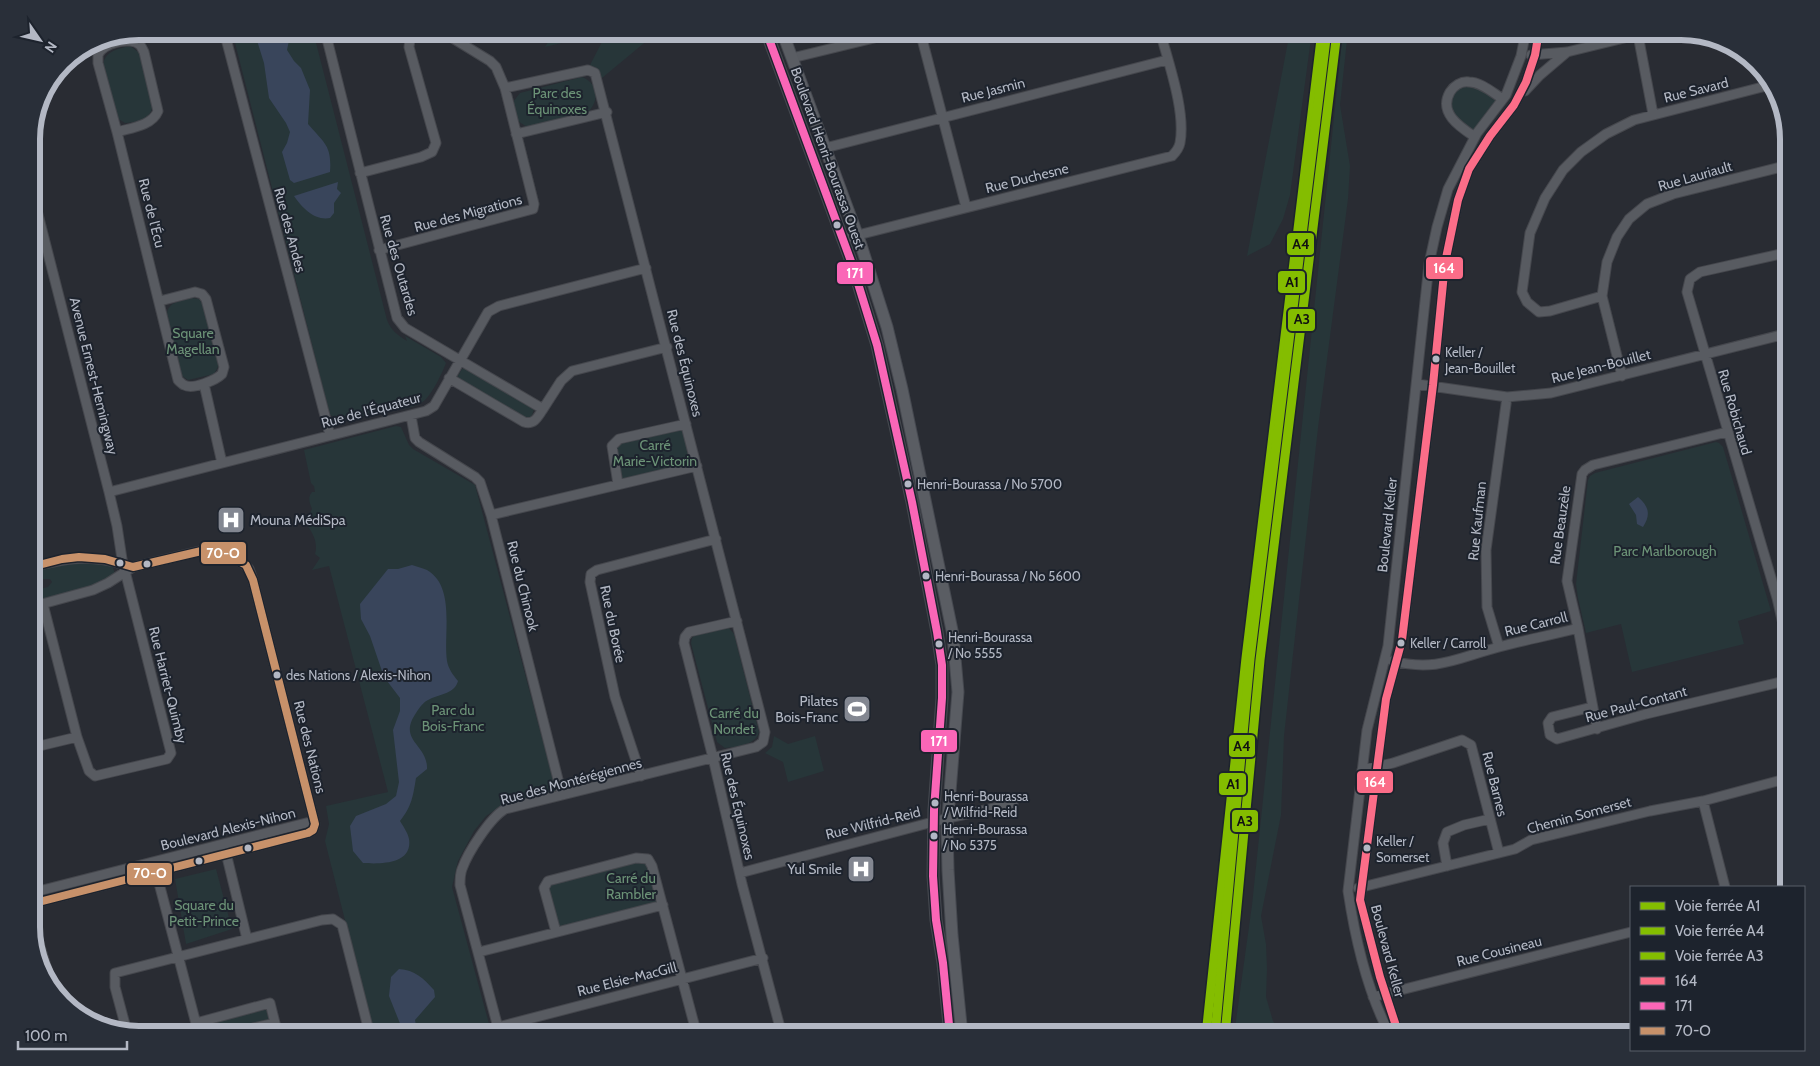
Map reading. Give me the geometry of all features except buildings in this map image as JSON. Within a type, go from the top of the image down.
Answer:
[{"type":"main road","name":"Boulevard Henri-Bourassa Ouest","points":[[769,40],[866,307],[886,384],[912,502],[939,646],[942,665],[942,704],[933,861],[935,905],[949,1026]]},
{"type":"main road","name":"Boulevard Henri-Bourassa Ouest","points":[[785,40],[880,301],[895,355],[954,643],[957,701],[948,818],[950,902],[961,1026]]},
{"type":"street","name":"Rue des Andes","points":[[226,40],[330,434]]},
{"type":"street","name":"Rue des Outardes","points":[[326,40],[397,318],[405,328],[543,409]]},
{"type":"street","points":[[360,173],[421,157],[432,152],[436,143],[409,47],[410,40]]},
{"type":"street","name":"Rue des Migrations","points":[[379,250],[533,209],[534,204],[505,88],[494,64],[455,40]]},
{"type":"street","points":[[792,58],[865,40]]},
{"type":"street","points":[[922,40],[966,207]]},
{"type":"street","name":"Rue Duchesne","points":[[842,239],[1172,156],[1178,150],[1180,142],[1180,111],[1162,40]]},
{"type":"street","name":"Boulevard Keller","points":[[1386,1026],[1373,997],[1352,918],[1348,891],[1367,730],[1388,646],[1429,264],[1448,189],[1474,138],[1503,99],[1521,56],[1524,40]]},
{"type":"street","name":"Boulevard Keller","points":[[1396,1026],[1385,994],[1360,900],[1386,699],[1402,640],[1433,386],[1445,263],[1458,200],[1470,169],[1490,136],[1514,104],[1526,82],[1535,55],[1538,40]]},
{"type":"street","points":[[1521,56],[1567,52],[1617,40]]},
{"type":"street","name":"Rue Savard","points":[[1639,40],[1653,114]]},
{"type":"street","name":"Rue de l'Écu","points":[[117,132],[151,121],[156,117],[158,111],[144,52],[141,46],[135,42],[127,41]]},
{"type":"street","name":"Rue de l'Écu","points":[[107,45],[101,50],[98,56],[98,63],[160,301],[178,380],[183,385],[189,387],[204,384]]},
{"type":"street","points":[[1514,104],[1540,75],[1567,52]]},
{"type":"street","name":"Rue Jasmin","points":[[825,148],[1167,60]]},
{"type":"street","name":"Rue des Équinoxes","points":[[505,88],[580,72],[593,71],[596,73],[765,732],[763,742]]},
{"type":"street","points":[[1474,138],[1449,115],[1446,98],[1453,88],[1460,83],[1479,84],[1503,99]]},
{"type":"street","name":"Rue Savard","points":[[1602,296],[1550,311],[1539,312],[1527,302],[1522,292],[1530,233],[1545,198],[1563,170],[1581,152],[1606,134],[1634,120],[1764,86]]},
{"type":"street","points":[[516,134],[606,112]]},
{"type":"street","name":"Rue Lauriault","points":[[1622,376],[1602,296],[1607,262],[1617,237],[1629,219],[1647,204],[1673,194],[1780,167]]},
{"type":"street","name":"Avenue Ernest-Hemingway","points":[[40,223],[127,568]]},
{"type":"street","name":"Rue Robichaud","points":[[1780,254],[1700,272],[1690,279],[1687,292],[1780,614]]},
{"type":"street","name":"Rue de l'Équateur","points":[[109,492],[426,411],[434,406],[488,312],[499,306],[646,268]]},
{"type":"street","points":[[160,301],[195,292],[202,294],[206,299],[224,370],[216,379],[204,384],[222,463]]},
{"type":"street","name":"Rue Jean-Bouillet","points":[[1417,384],[1507,397],[1551,393],[1780,335]]},
{"type":"street","points":[[449,378],[524,422],[529,423],[534,421],[561,381],[572,371],[667,347]]},
{"type":"street","name":"Rue Kaufman","points":[[1498,647],[1487,606],[1486,550],[1507,397]]},
{"type":"street","name":"Rue du Chinook","points":[[411,416],[415,438],[419,442],[480,482],[491,515],[562,795]]},
{"type":"street","points":[[618,484],[612,446],[619,439],[686,424]]},
{"type":"street","name":"Rue Beauzèle","points":[[1597,729],[1567,581],[1580,478],[1584,470],[1593,465],[1727,432]]},
{"type":"street","points":[[491,515],[697,466]]},
{"type":"street","name":"Rue du Borée","points":[[641,776],[614,697],[590,582],[591,574],[597,570],[716,539]]},
{"type":"street","name":"Rue des Nations","points":[[127,568],[210,549],[222,552],[250,569],[314,821]]},
{"type":"street","points":[[40,565],[79,557],[105,559],[127,568],[108,583],[93,590],[40,605]]},
{"type":"street","name":"Rue Harriet-Quimby","points":[[44,604],[77,737],[89,771],[96,776],[167,759],[171,753],[127,568]]},
{"type":"street","points":[[1776,598],[1780,597]]},
{"type":"street","name":"Rue des Équinoxes","points":[[737,621],[689,632],[685,636],[684,643],[780,1026]]},
{"type":"street","name":"Rue Carroll","points":[[1384,659],[1423,666],[1438,665],[1498,647],[1578,628]]},
{"type":"street","name":"Rue Paul-Contant","points":[[1592,707],[1552,717],[1548,723],[1550,735],[1557,739],[1646,714],[1780,682]]},
{"type":"street","points":[[40,746],[77,737]]},
{"type":"street","name":"Rue Barnes","points":[[1362,770],[1462,740],[1471,745],[1498,853]]},
{"type":"street","name":"Rue des Montérégiennes","points":[[498,1026],[460,885],[461,871],[464,863],[491,821],[505,810],[756,747],[763,742]]},
{"type":"street","name":"Chemin Somerset","points":[[1348,891],[1514,849],[1531,840],[1650,811],[1703,801],[1780,780]]},
{"type":"street","points":[[1703,801],[1726,886]]},
{"type":"street","name":"Rue Wilfrid-Reid","points":[[740,873],[817,851],[948,818],[1014,804]]},
{"type":"street","points":[[1447,866],[1443,843],[1447,832],[1464,825],[1490,819]]},
{"type":"street","name":"Boulevard Alexis-Nihon","points":[[40,891],[314,821],[314,828],[311,831],[40,902]]},
{"type":"street","points":[[223,844],[247,939]]},
{"type":"street","points":[[556,932],[544,888],[548,881],[636,858],[648,859],[652,866],[663,905],[695,1026]]},
{"type":"street","points":[[154,862],[197,1026]]},
{"type":"street","points":[[479,952],[663,905]]},
{"type":"street","points":[[125,1025],[115,986],[115,972],[322,920],[333,919],[342,925],[368,1026]]},
{"type":"street","name":"Rue Cousineau","points":[[1373,997],[1630,932]]},
{"type":"street","name":"Rue Elsie-MacGill","points":[[517,1026],[763,958]]},
{"type":"street","points":[[196,1023],[270,1003],[276,1026]]},
{"type":"street","points":[[262,1026],[275,1023]]},
{"type":"green space","points":[[234,40],[315,40],[387,320],[400,337],[407,341],[405,336],[441,357],[446,363],[433,390],[419,404],[343,421],[330,415]]},
{"type":"green space","points":[[549,40],[574,40],[545,47]]},
{"type":"green space","points":[[603,40],[648,40],[602,78],[589,67]]},
{"type":"green space","points":[[1288,40],[1311,40],[1290,195],[1283,219],[1270,244],[1247,256]]},
{"type":"green space","points":[[1342,40],[1347,40],[1340,105],[1350,166],[1348,199],[1318,428],[1284,736],[1281,815],[1261,916],[1266,944],[1266,997],[1273,1021],[1277,1026],[1235,1026],[1252,905]]},
{"type":"green space","points":[[130,46],[141,54],[153,103],[150,113],[144,119],[125,123],[117,118],[103,65],[104,60],[109,54]]},
{"type":"green space","name":"Parc des Équinoxes","points":[[582,77],[592,84],[596,92],[595,102],[589,111],[527,127],[518,121],[513,102],[520,93]]},
{"type":"green space","points":[[1469,85],[1480,87],[1499,100],[1474,132],[1452,115],[1451,98],[1458,89]]},
{"type":"green space","name":"Square Magellan","points":[[192,298],[199,299],[202,303],[219,365],[214,374],[188,380],[182,376],[167,313],[173,304]]},
{"type":"green space","points":[[462,369],[466,369],[532,407],[534,409],[531,418],[525,418],[457,377]]},
{"type":"green space","name":"Carré Marie-Victorin","points":[[686,424],[697,466],[618,484],[613,460],[619,439]]},
{"type":"green space","name":"Parc du Bois-Franc","points":[[396,426],[401,427],[409,445],[413,449],[475,485],[556,791],[501,806],[486,816],[474,831],[458,861],[452,887],[490,1026],[372,1026],[325,841],[329,824],[326,806],[388,792],[329,566],[312,570],[320,558],[315,554],[315,540],[308,527],[311,521],[307,519],[312,509],[309,500],[312,492],[315,492],[314,486],[311,483],[304,450]]},
{"type":"green space","name":"Parc Marlborough","points":[[1716,442],[1723,447],[1771,611],[1738,621],[1744,644],[1632,672],[1621,624],[1586,633],[1576,584],[1588,480],[1595,473]]},
{"type":"green space","points":[[77,561],[112,565],[115,574],[87,589],[40,602],[40,589],[48,587],[52,582],[50,579],[40,579],[40,569]]},
{"type":"green space","name":"Carré du Nordet","points":[[728,627],[734,634],[759,732],[750,743],[725,748],[717,742],[691,643],[692,638],[696,634]]},
{"type":"green space","points":[[774,736],[788,744],[815,736],[824,771],[788,782],[783,762],[765,753],[772,747]]},
{"type":"green space","name":"Carré du Rambler","points":[[648,859],[663,905],[556,932],[544,888],[548,881]]},
{"type":"green space","points":[[139,867],[140,873],[40,899],[40,893]]},
{"type":"green space","name":"Square du Petit-Prince","points":[[216,869],[232,929],[186,944],[175,879]]},
{"type":"green space","points":[[266,1008],[269,1020],[244,1026],[205,1026],[204,1023]]},
{"type":"water","points":[[257,40],[289,40],[287,50],[301,68],[310,90],[308,124],[326,145],[330,156],[330,172],[294,183],[290,180],[282,152],[290,132],[269,98],[264,63]]},
{"type":"water","points":[[338,182],[337,189],[341,193],[334,203],[334,213],[330,218],[319,218],[309,213],[294,196]]},
{"type":"water","points":[[1638,497],[1645,504],[1648,511],[1643,527],[1637,524],[1636,515],[1629,504]]},
{"type":"water","points":[[412,565],[427,570],[436,578],[442,588],[446,612],[447,661],[448,666],[458,681],[451,691],[424,703],[411,722],[411,736],[423,754],[427,769],[416,778],[410,806],[400,821],[409,839],[409,848],[406,854],[386,863],[363,863],[353,851],[350,826],[356,816],[386,804],[396,796],[399,782],[393,730],[400,711],[400,698],[384,677],[370,636],[361,619],[360,604],[388,569],[398,569]]},
{"type":"water","points":[[399,969],[410,971],[418,975],[434,990],[435,997],[415,1020],[416,1026],[401,1026],[389,996],[391,977]]},
{"type":"rail line","name":"A1","points":[[1207,1026],[1246,658],[1321,40]]},
{"type":"rail line","name":"A4","points":[[1216,1026],[1250,659],[1326,40]]},
{"type":"rail line","name":"A3","points":[[1226,1026],[1260,660],[1336,40]]},
{"type":"transit line","name":"171","points":[[769,40],[852,264],[877,345],[912,502],[937,632],[942,665],[942,698],[934,810],[933,876],[936,920],[943,963],[949,1026]]},
{"type":"transit line","name":"164","points":[[1396,1026],[1380,977],[1360,900],[1386,699],[1402,640],[1433,385],[1445,263],[1458,200],[1469,169],[1490,136],[1514,105],[1526,82],[1535,55],[1538,40]]},
{"type":"transit line","name":"70-O","points":[[40,565],[79,557],[105,559],[133,567],[210,549],[222,552],[246,565],[253,580],[315,824],[313,830],[308,833],[40,902]]},
{"type":"place","name":"Keller / Jean-Bouillet","points":[[1436,359]]},
{"type":"place","name":"Henri-Bourassa / No 5700","points":[[908,484]]},
{"type":"place","name":"Mouna MédiSpa","points":[[231,520]]},
{"type":"place","name":"Henri-Bourassa / No 5600","points":[[926,576]]},
{"type":"place","name":"Keller / Carroll","points":[[1401,643]]},
{"type":"place","name":"Henri-Bourassa / No 5555","points":[[939,644]]},
{"type":"place","name":"des Nations / Alexis-Nihon","points":[[277,675]]},
{"type":"place","name":"Pilates Bois-Franc","points":[[857,709]]},
{"type":"place","name":"Henri-Bourassa / Wilfrid-Reid","points":[[935,803]]},
{"type":"place","name":"Henri-Bourassa / No 5375","points":[[934,836]]},
{"type":"place","name":"Keller / Somerset","points":[[1367,848]]},
{"type":"place","name":"Yul Smile","points":[[861,869]]}]
